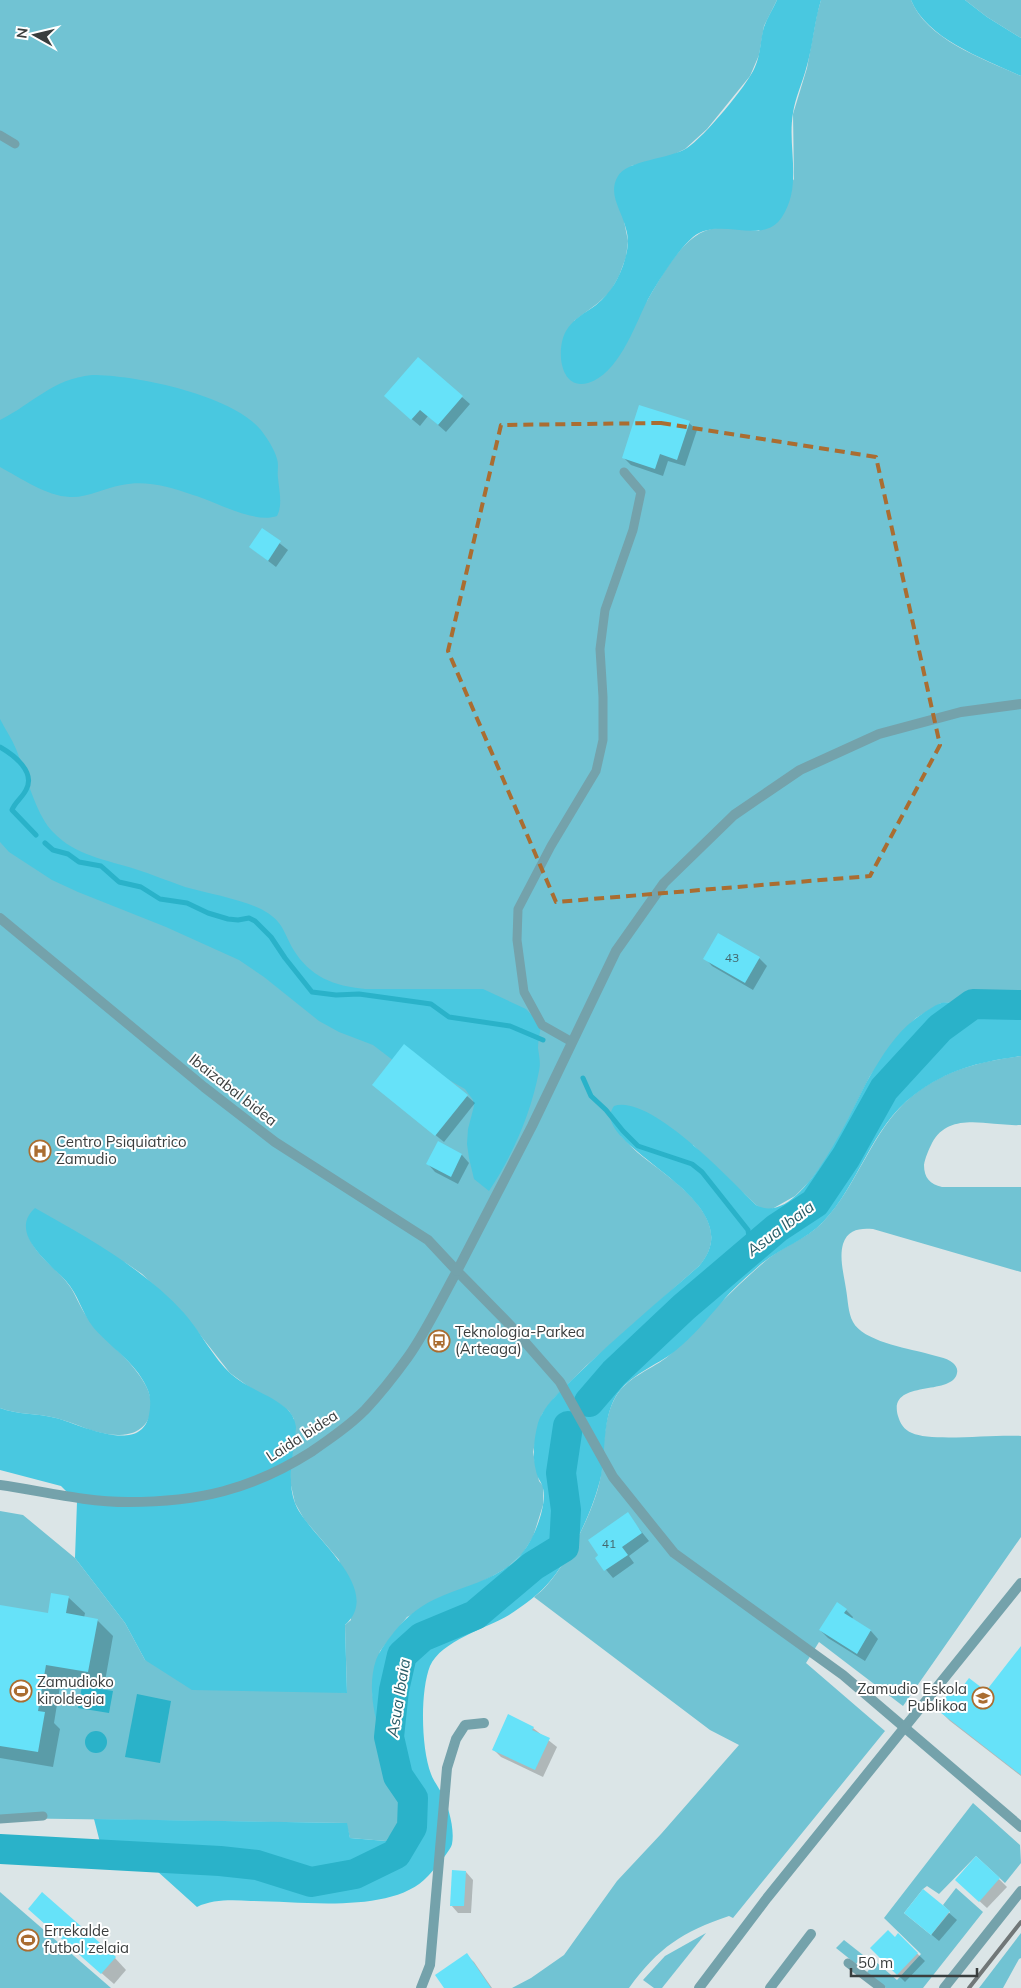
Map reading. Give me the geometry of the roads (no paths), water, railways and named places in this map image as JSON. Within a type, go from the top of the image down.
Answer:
[{"type":"street","name":"Laida bidea","points":[[0,1485],[126,1502],[177,1500],[215,1494],[252,1483],[286,1468],[333,1438],[365,1410],[409,1356],[457,1271],[532,1126],[616,951],[664,883],[734,816],[800,770],[879,734],[961,712],[1021,704]]},
{"type":"street","name":"Ibaizabal bidea","points":[[0,918],[191,1076],[275,1142],[428,1240],[510,1325],[560,1382],[613,1476],[674,1553],[844,1674],[1021,1827]]},
{"type":"street","points":[[699,1988],[767,1898],[1021,1584]]},
{"type":"street","points":[[421,1988],[430,1965],[447,1768],[456,1739],[465,1724],[484,1723]]},
{"type":"street","points":[[944,1988],[1021,1891]]},
{"type":"street","points":[[770,1988],[812,1934]]},
{"type":"lane","points":[[0,135],[15,144]]},
{"type":"lane","points":[[572,1042],[542,1025],[524,992],[517,940],[518,909],[550,846],[596,771],[602,740],[603,697],[600,649],[605,610],[633,530],[641,492],[624,472]]},
{"type":"lane","points":[[0,1819],[43,1816]]},
{"type":"lane","points":[[848,1963],[881,1988]]},
{"type":"waterway","points":[[0,747],[17,759],[26,771],[28,777],[26,790],[12,810],[36,835]]},
{"type":"waterway","points":[[45,843],[53,850],[68,854],[79,862],[101,866],[119,882],[141,887],[160,899],[187,903],[208,913],[228,919],[249,918],[255,921],[271,937],[312,992],[336,995],[359,994],[431,1004],[449,1017],[510,1026],[543,1040]]},
{"type":"waterway","name":"Asua Ibaia","points":[[589,1402],[614,1373],[684,1307],[777,1228],[815,1203],[846,1157],[884,1089],[940,1028],[973,1004],[1021,1005]]},
{"type":"waterway","points":[[583,1078],[591,1096],[638,1146],[692,1164],[702,1172],[748,1230],[747,1255]]},
{"type":"waterway","name":"Asua Ibaia","points":[[0,1849],[220,1861],[257,1865],[311,1882],[355,1874],[396,1854],[412,1827],[413,1798],[398,1776],[389,1737],[394,1690],[402,1655],[422,1637],[475,1615],[533,1566],[564,1547],[566,1510],[561,1473],[568,1426]]},
{"type":"railway","points":[[969,1988],[1021,1922]]},
{"type":"place","name":"Centro Psiquiatrico Zamudio","points":[[40,1151]]},
{"type":"place","name":"Teknologia-Parkea (Arteaga)","points":[[439,1341]]},
{"type":"place","name":"Zamudioko kiroldegia","points":[[21,1691]]},
{"type":"place","name":"Zamudio Eskola Publikoa","points":[[983,1698]]},
{"type":"place","name":"Errekalde futbol zelaia","points":[[28,1940]]}]
